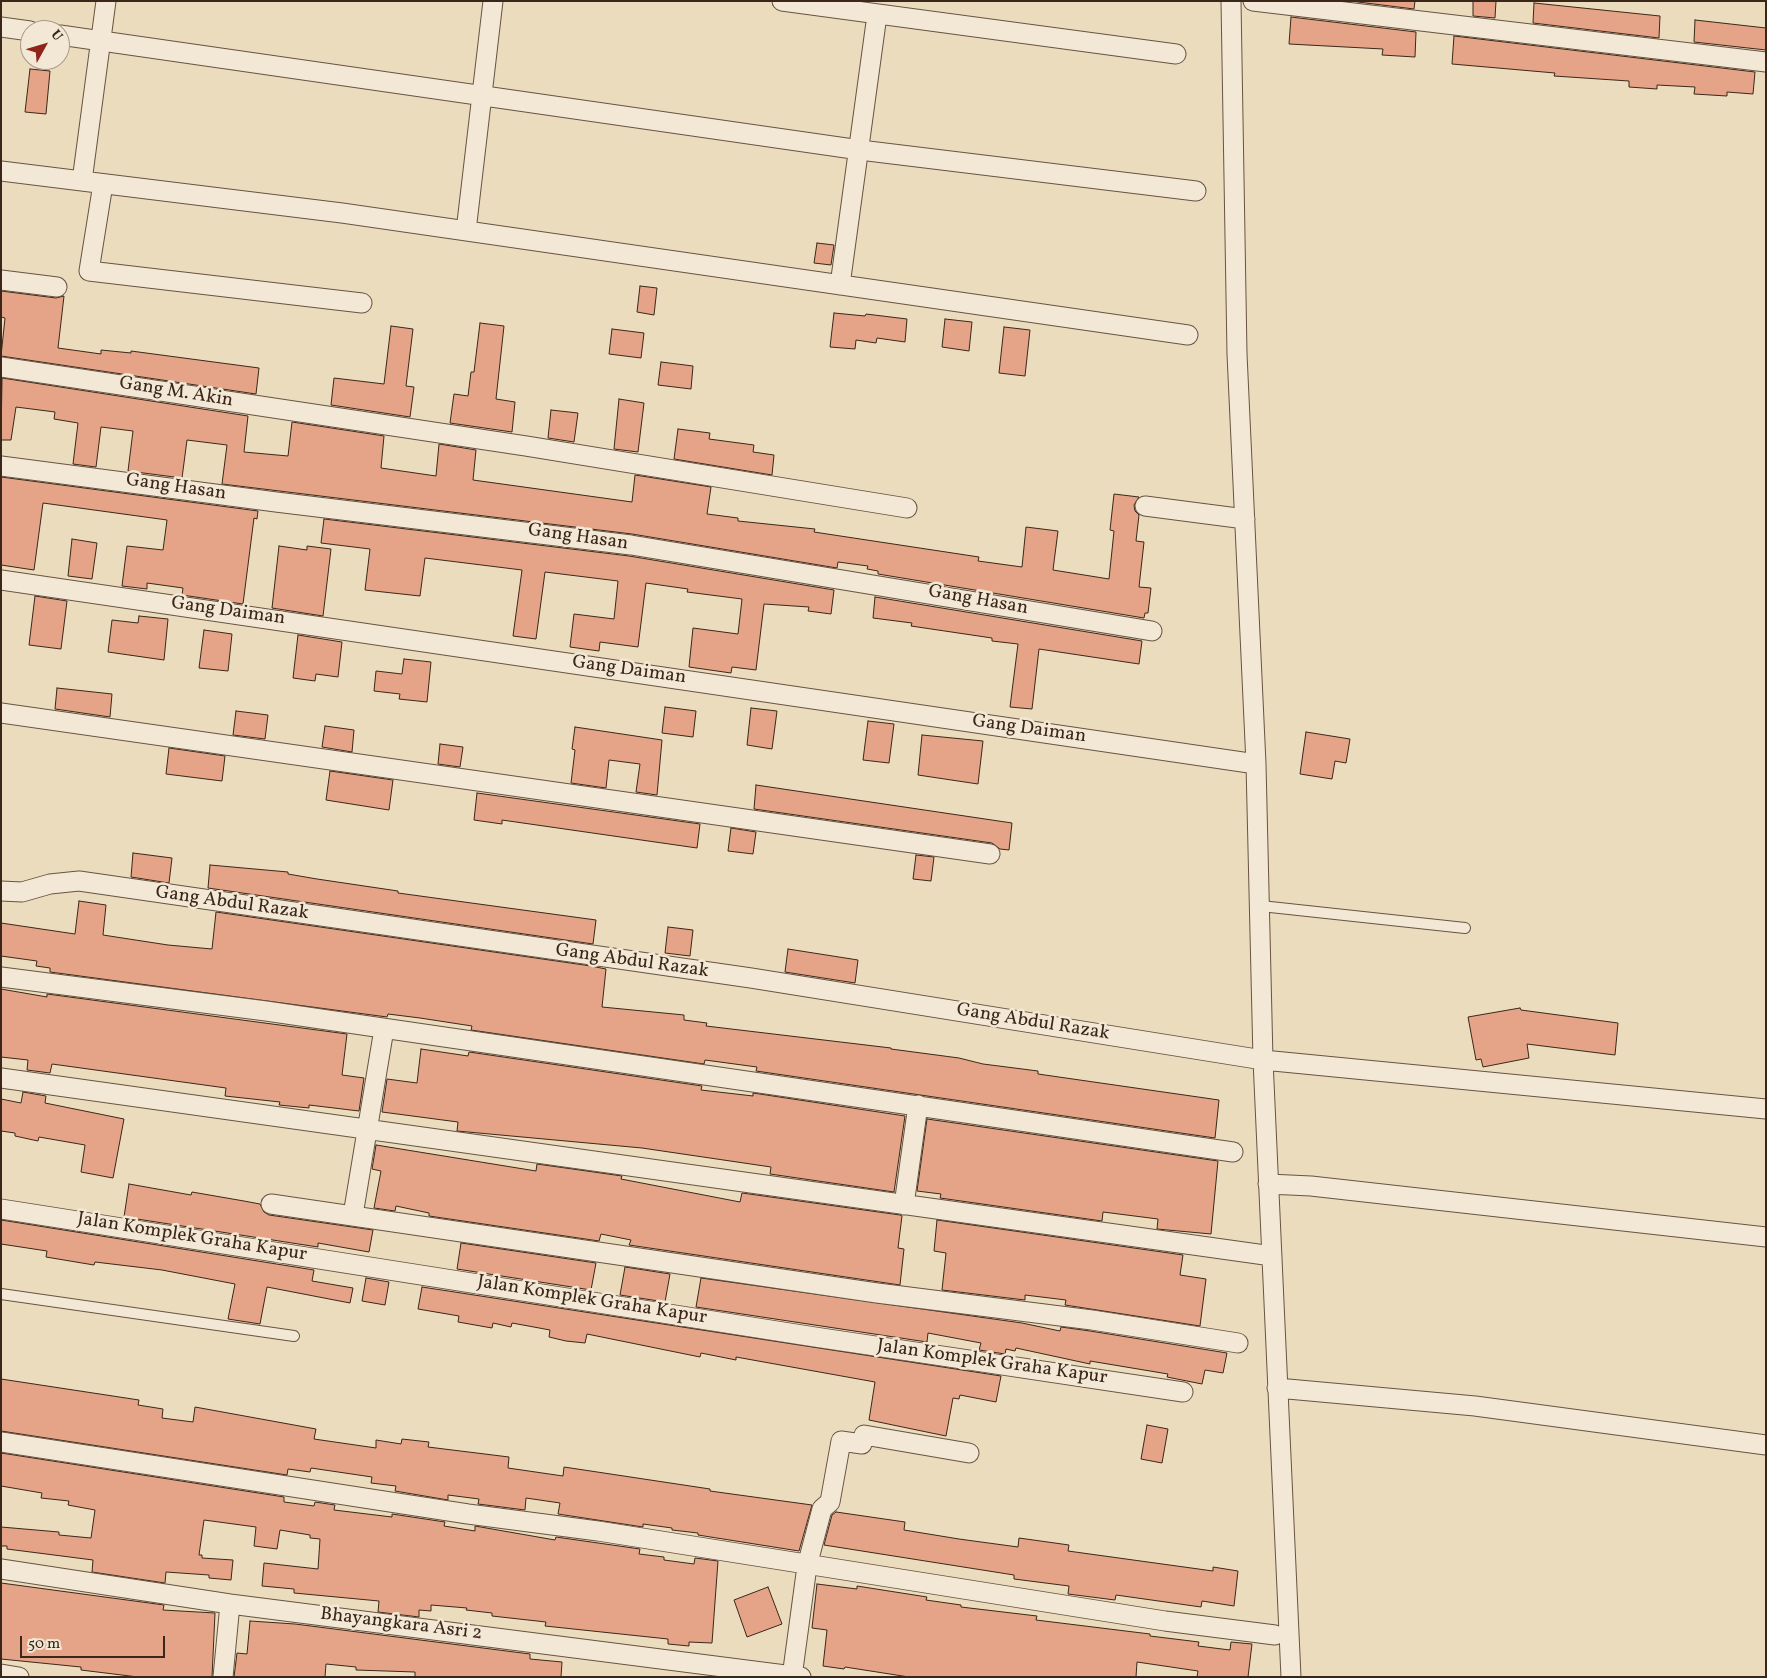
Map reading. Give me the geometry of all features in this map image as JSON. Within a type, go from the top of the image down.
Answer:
[{"type":"street","points":[[82,181],[106,1]]},
{"type":"street","points":[[466,231],[493,1]]},
{"type":"street","points":[[782,1],[1176,54]]},
{"type":"street","points":[[1230,1],[1237,354],[1256,764],[1268,1184],[1291,1677]]},
{"type":"street","points":[[1253,1],[1766,62]]},
{"type":"street","points":[[840,285],[877,15]]},
{"type":"street","points":[[1,27],[20,30]]},
{"type":"street","points":[[70,36],[860,150],[1196,191]]},
{"type":"street","points":[[1,171],[466,231],[1188,335]]},
{"type":"street","points":[[103,184],[89,271],[362,303]]},
{"type":"street","points":[[1,280],[57,286]]},
{"type":"street","name":"Gang M. Akin","points":[[1,367],[526,446],[907,508]]},
{"type":"street","name":"Gang Hasan","points":[[1,466],[276,502],[631,545],[1152,631]]},
{"type":"street","points":[[1145,506],[1245,518]]},
{"type":"street","name":"Gang Daiman","points":[[1,580],[1256,764]]},
{"type":"street","points":[[1,712],[990,854]]},
{"type":"street","name":"Gang Abdul Razak","points":[[1,891],[22,892],[50,884],[79,881],[751,978],[1263,1060],[1766,1109]]},
{"type":"street","points":[[1,977],[384,1028],[918,1105],[1180,1146],[1232,1152]]},
{"type":"street","points":[[353,1214],[384,1028]]},
{"type":"street","points":[[1,1078],[368,1131],[1272,1256]]},
{"type":"street","points":[[904,1205],[918,1105]]},
{"type":"street","points":[[1268,1184],[1310,1186],[1766,1237]]},
{"type":"street","points":[[271,1204],[353,1214],[868,1292],[1092,1320],[1238,1343]]},
{"type":"street","name":"Jalan Komplek Graha Kapur","points":[[1,1209],[815,1337],[1183,1392]]},
{"type":"street","points":[[1277,1388],[1475,1406],[1766,1445]]},
{"type":"street","points":[[795,1676],[807,1566],[822,1509],[830,1502],[841,1441],[862,1444],[864,1435],[969,1452]]},
{"type":"street","points":[[1,1442],[448,1511],[598,1531],[1165,1622],[1275,1635]]},
{"type":"street","name":"Bhayangkara Asri 2","points":[[1,1569],[230,1604],[795,1676]]},
{"type":"street","points":[[224,1677],[230,1604]]},
{"type":"street","points":[[1,1674],[19,1677]]},
{"type":"lane","points":[[1261,906],[1465,928]]},
{"type":"lane","points":[[1,1294],[294,1336]]},
{"type":"building","points":[[1350,1],[1415,1],[1414,9]]},
{"type":"building","points":[[1473,1],[1496,1],[1495,18],[1473,16]]},
{"type":"building","points":[[1534,3],[1660,16],[1659,38],[1533,23]]},
{"type":"building","points":[[1291,17],[1416,32],[1415,57],[1382,55],[1383,49],[1289,44]]},
{"type":"building","points":[[1695,20],[1766,28],[1766,50],[1694,42]]},
{"type":"building","points":[[1454,36],[1755,72],[1753,94],[1727,92],[1727,96],[1694,94],[1695,87],[1657,85],[1657,89],[1629,87],[1629,81],[1554,76],[1555,73],[1452,64]]},
{"type":"building","points":[[30,70],[50,71],[46,114],[25,112]]},
{"type":"building","points":[[817,243],[834,245],[831,265],[814,263]]},
{"type":"building","points":[[640,286],[657,288],[654,315],[637,312]]},
{"type":"building","points":[[1,291],[56,298],[64,296],[58,348],[101,354],[101,350],[131,353],[131,351],[259,368],[256,394],[1,356],[5,318],[1,317]]},
{"type":"building","points":[[834,313],[865,316],[866,314],[907,319],[905,342],[877,338],[876,343],[856,340],[855,349],[830,347]]},
{"type":"building","points":[[945,319],[972,322],[969,351],[942,347]]},
{"type":"building","points":[[480,323],[504,326],[496,399],[515,402],[512,432],[450,423],[454,394],[468,396],[471,372],[474,372]]},
{"type":"building","points":[[391,326],[413,329],[406,386],[414,387],[410,417],[331,405],[334,378],[384,384]]},
{"type":"building","points":[[1004,327],[1030,330],[1025,376],[999,373]]},
{"type":"building","points":[[612,329],[644,333],[641,358],[609,354]]},
{"type":"building","points":[[661,362],[693,366],[691,389],[658,385]]},
{"type":"building","points":[[2,378],[248,416],[244,452],[288,456],[292,422],[384,436],[381,468],[436,476],[439,444],[476,450],[473,480],[632,502],[635,475],[711,487],[707,514],[738,518],[738,521],[815,529],[814,532],[979,557],[978,561],[1022,567],[1026,527],[1058,531],[1053,570],[1109,579],[1114,531],[1110,530],[1114,494],[1139,497],[1134,505],[1135,511],[1139,515],[1136,541],[1144,542],[1139,587],[1151,588],[1148,613],[1145,613],[1144,618],[878,574],[878,571],[867,569],[868,566],[838,562],[837,568],[632,534],[222,484],[227,445],[187,440],[182,478],[128,471],[133,431],[101,427],[96,467],[73,464],[78,423],[54,419],[55,412],[16,407],[11,440],[1,440]]},
{"type":"building","points":[[619,399],[644,403],[638,452],[614,449]]},
{"type":"building","points":[[551,410],[578,413],[574,442],[548,438]]},
{"type":"building","points":[[678,429],[710,433],[709,439],[754,445],[753,452],[774,455],[772,475],[674,459]]},
{"type":"building","points":[[1,477],[258,511],[257,519],[254,518],[243,604],[182,595],[183,588],[147,583],[147,589],[122,586],[127,546],[163,550],[167,520],[43,503],[34,570],[1,565]]},
{"type":"building","points":[[324,519],[629,556],[834,590],[831,614],[808,611],[809,607],[764,604],[756,670],[732,667],[731,673],[689,667],[693,628],[738,634],[742,599],[687,592],[688,589],[646,583],[638,647],[600,642],[599,651],[570,647],[574,614],[614,619],[618,581],[545,572],[536,639],[513,636],[522,570],[425,558],[420,596],[365,590],[370,549],[321,543]]},
{"type":"building","points":[[72,539],[97,543],[92,579],[68,576]]},
{"type":"building","points":[[279,546],[307,550],[307,546],[331,549],[323,616],[272,608]]},
{"type":"building","points":[[35,596],[67,601],[61,649],[29,645]]},
{"type":"building","points":[[875,597],[1142,641],[1139,664],[1039,649],[1032,709],[1010,707],[1018,644],[992,641],[992,638],[911,626],[912,623],[873,618]]},
{"type":"building","points":[[139,616],[168,619],[164,660],[108,652],[112,620],[138,623]]},
{"type":"building","points":[[204,630],[232,634],[228,671],[199,668]]},
{"type":"building","points":[[298,635],[342,642],[338,677],[316,674],[315,681],[293,678]]},
{"type":"building","points":[[404,659],[431,662],[427,702],[399,699],[400,694],[374,691],[376,671],[402,674]]},
{"type":"building","points":[[57,688],[112,694],[110,717],[55,709]]},
{"type":"building","points":[[665,707],[696,711],[693,737],[662,733]]},
{"type":"building","points":[[751,708],[777,711],[772,749],[747,745]]},
{"type":"building","points":[[236,711],[268,715],[265,739],[233,735]]},
{"type":"building","points":[[868,721],[894,724],[889,763],[863,760]]},
{"type":"building","points":[[325,726],[354,730],[352,752],[322,747]]},
{"type":"building","points":[[575,727],[662,740],[657,795],[636,792],[640,764],[609,760],[606,788],[571,783],[575,750],[572,749]]},
{"type":"building","points":[[1306,732],[1350,739],[1346,763],[1335,761],[1332,779],[1300,774]]},
{"type":"building","points":[[922,735],[983,741],[978,784],[918,775]]},
{"type":"building","points":[[440,744],[463,747],[460,767],[438,764]]},
{"type":"building","points":[[169,748],[225,756],[222,781],[166,774]]},
{"type":"building","points":[[330,771],[393,780],[389,810],[326,800]]},
{"type":"building","points":[[756,785],[1012,823],[1009,850],[1000,849],[992,843],[754,809]]},
{"type":"building","points":[[477,793],[700,824],[697,848],[502,820],[502,824],[474,820]]},
{"type":"building","points":[[731,828],[756,832],[753,854],[728,851]]},
{"type":"building","points":[[133,853],[172,858],[169,883],[131,877]]},
{"type":"building","points":[[916,855],[934,857],[931,881],[913,879]]},
{"type":"building","points":[[210,865],[288,872],[288,874],[398,891],[398,893],[596,920],[593,944],[208,888]]},
{"type":"building","points":[[79,901],[106,905],[103,935],[168,945],[212,949],[216,912],[606,969],[602,1007],[684,1015],[684,1020],[707,1023],[706,1026],[891,1048],[959,1058],[983,1064],[1038,1071],[1038,1074],[1219,1100],[1215,1138],[756,1071],[757,1067],[705,1060],[704,1064],[471,1030],[472,1026],[420,1018],[388,1014],[387,1017],[50,972],[50,968],[36,966],[37,961],[1,956],[1,923],[75,934]]},
{"type":"building","points":[[668,927],[693,930],[690,956],[665,953]]},
{"type":"building","points":[[788,949],[858,960],[855,983],[785,972]]},
{"type":"building","points":[[1,989],[47,997],[47,994],[347,1034],[342,1075],[364,1078],[359,1111],[309,1105],[309,1108],[279,1105],[280,1102],[225,1096],[226,1088],[52,1064],[50,1073],[27,1070],[28,1060],[1,1057]]},
{"type":"building","points":[[1520,1008],[1521,1010],[1618,1023],[1615,1055],[1527,1044],[1529,1058],[1483,1067],[1481,1059],[1476,1060],[1468,1017]]},
{"type":"building","points":[[421,1049],[468,1056],[469,1052],[702,1086],[701,1090],[753,1096],[753,1093],[905,1116],[894,1192],[770,1174],[771,1167],[642,1148],[457,1131],[458,1122],[382,1112],[387,1079],[417,1083]]},
{"type":"building","points":[[23,1092],[46,1096],[45,1103],[124,1119],[113,1178],[81,1172],[85,1145],[39,1137],[38,1141],[15,1136],[15,1133],[1,1131],[1,1099],[21,1103]]},
{"type":"building","points":[[927,1119],[1218,1161],[1211,1234],[1157,1229],[1158,1219],[1103,1212],[1102,1221],[940,1198],[941,1194],[917,1191]]},
{"type":"building","points":[[376,1145],[536,1171],[537,1164],[622,1176],[621,1179],[740,1202],[742,1193],[900,1215],[902,1216],[898,1248],[904,1249],[900,1285],[629,1245],[631,1240],[601,1234],[599,1241],[429,1216],[429,1213],[396,1206],[395,1211],[374,1208],[381,1171],[372,1169]]},
{"type":"building","points":[[129,1184],[191,1195],[192,1192],[260,1204],[264,1212],[269,1215],[373,1230],[369,1252],[318,1243],[318,1247],[124,1217]]},
{"type":"building","points":[[1,1220],[314,1270],[312,1281],[353,1288],[350,1303],[267,1287],[260,1324],[228,1319],[235,1284],[162,1270],[95,1262],[94,1265],[46,1257],[47,1251],[1,1244]]},
{"type":"building","points":[[937,1220],[1183,1255],[1180,1275],[1206,1279],[1200,1326],[1065,1305],[1066,1300],[1025,1295],[1025,1300],[942,1290],[946,1253],[934,1251]]},
{"type":"building","points":[[461,1243],[596,1263],[591,1290],[457,1269]]},
{"type":"building","points":[[625,1267],[670,1274],[665,1302],[620,1295]]},
{"type":"building","points":[[366,1278],[389,1282],[385,1305],[362,1301]]},
{"type":"building","points":[[701,1278],[1022,1323],[1060,1331],[1061,1327],[1090,1331],[1227,1353],[1223,1373],[1205,1370],[1202,1384],[1167,1377],[1168,1374],[1090,1361],[1090,1364],[1016,1348],[1015,1351],[1006,1349],[1005,1354],[979,1350],[981,1343],[928,1333],[927,1342],[696,1307]]},
{"type":"building","points":[[422,1287],[1001,1376],[996,1402],[960,1395],[959,1399],[953,1398],[946,1436],[869,1420],[875,1382],[736,1357],[736,1360],[701,1353],[700,1357],[587,1334],[585,1343],[566,1341],[549,1337],[550,1330],[512,1323],[511,1327],[493,1323],[492,1328],[458,1322],[459,1316],[418,1309]]},
{"type":"building","points":[[1,1379],[139,1400],[138,1405],[163,1409],[162,1418],[193,1422],[195,1407],[316,1429],[314,1439],[376,1448],[376,1440],[401,1444],[402,1439],[429,1442],[428,1447],[509,1457],[508,1468],[563,1476],[564,1467],[710,1489],[710,1491],[812,1505],[799,1551],[698,1535],[698,1533],[672,1530],[672,1528],[643,1524],[643,1527],[558,1514],[560,1503],[526,1498],[525,1510],[478,1504],[479,1499],[448,1495],[448,1500],[395,1491],[396,1486],[371,1483],[372,1477],[311,1468],[310,1472],[288,1469],[287,1475],[1,1431]]},
{"type":"building","points":[[1147,1425],[1168,1429],[1162,1463],[1141,1459]]},
{"type":"building","points":[[1,1453],[284,1497],[284,1502],[314,1506],[315,1502],[335,1505],[334,1510],[392,1517],[392,1514],[445,1522],[444,1526],[475,1531],[475,1526],[555,1540],[556,1537],[640,1549],[639,1554],[664,1557],[664,1560],[694,1564],[695,1558],[718,1561],[712,1643],[689,1642],[689,1646],[668,1644],[668,1639],[545,1626],[546,1622],[492,1616],[492,1613],[466,1610],[467,1608],[431,1605],[431,1611],[419,1610],[419,1617],[378,1612],[379,1601],[294,1593],[294,1589],[262,1586],[264,1563],[318,1569],[320,1539],[310,1538],[310,1535],[280,1530],[277,1549],[254,1546],[256,1527],[204,1520],[199,1555],[202,1555],[202,1558],[233,1560],[231,1580],[209,1578],[209,1575],[166,1572],[165,1583],[92,1572],[93,1560],[7,1549],[7,1546],[1,1546],[1,1527],[59,1532],[59,1535],[91,1538],[95,1510],[68,1505],[69,1501],[41,1498],[42,1493],[1,1486]]},
{"type":"building","points":[[836,1512],[905,1522],[904,1530],[959,1539],[1018,1547],[1019,1538],[1069,1545],[1068,1551],[1213,1571],[1213,1567],[1238,1571],[1234,1606],[1202,1601],[1201,1607],[1116,1595],[1115,1600],[1068,1594],[1069,1586],[1014,1579],[1014,1575],[824,1545],[832,1515]]},
{"type":"building","points":[[1,1583],[164,1605],[163,1610],[215,1613],[212,1677],[138,1677],[81,1670],[81,1667],[1,1659]]},
{"type":"building","points":[[817,1584],[857,1589],[857,1586],[927,1597],[926,1600],[961,1605],[961,1607],[1037,1616],[1036,1620],[1199,1642],[1198,1646],[1230,1650],[1231,1642],[1252,1644],[1248,1677],[1197,1677],[1198,1671],[1137,1662],[1136,1677],[909,1677],[845,1667],[844,1669],[823,1666],[827,1630],[812,1628]]},
{"type":"building","points":[[768,1587],[782,1624],[747,1637],[734,1600]]},
{"type":"building","points":[[250,1621],[295,1624],[530,1654],[530,1659],[562,1662],[561,1677],[415,1677],[415,1672],[356,1670],[356,1667],[326,1664],[325,1677],[234,1677],[237,1653],[247,1654]]}]
